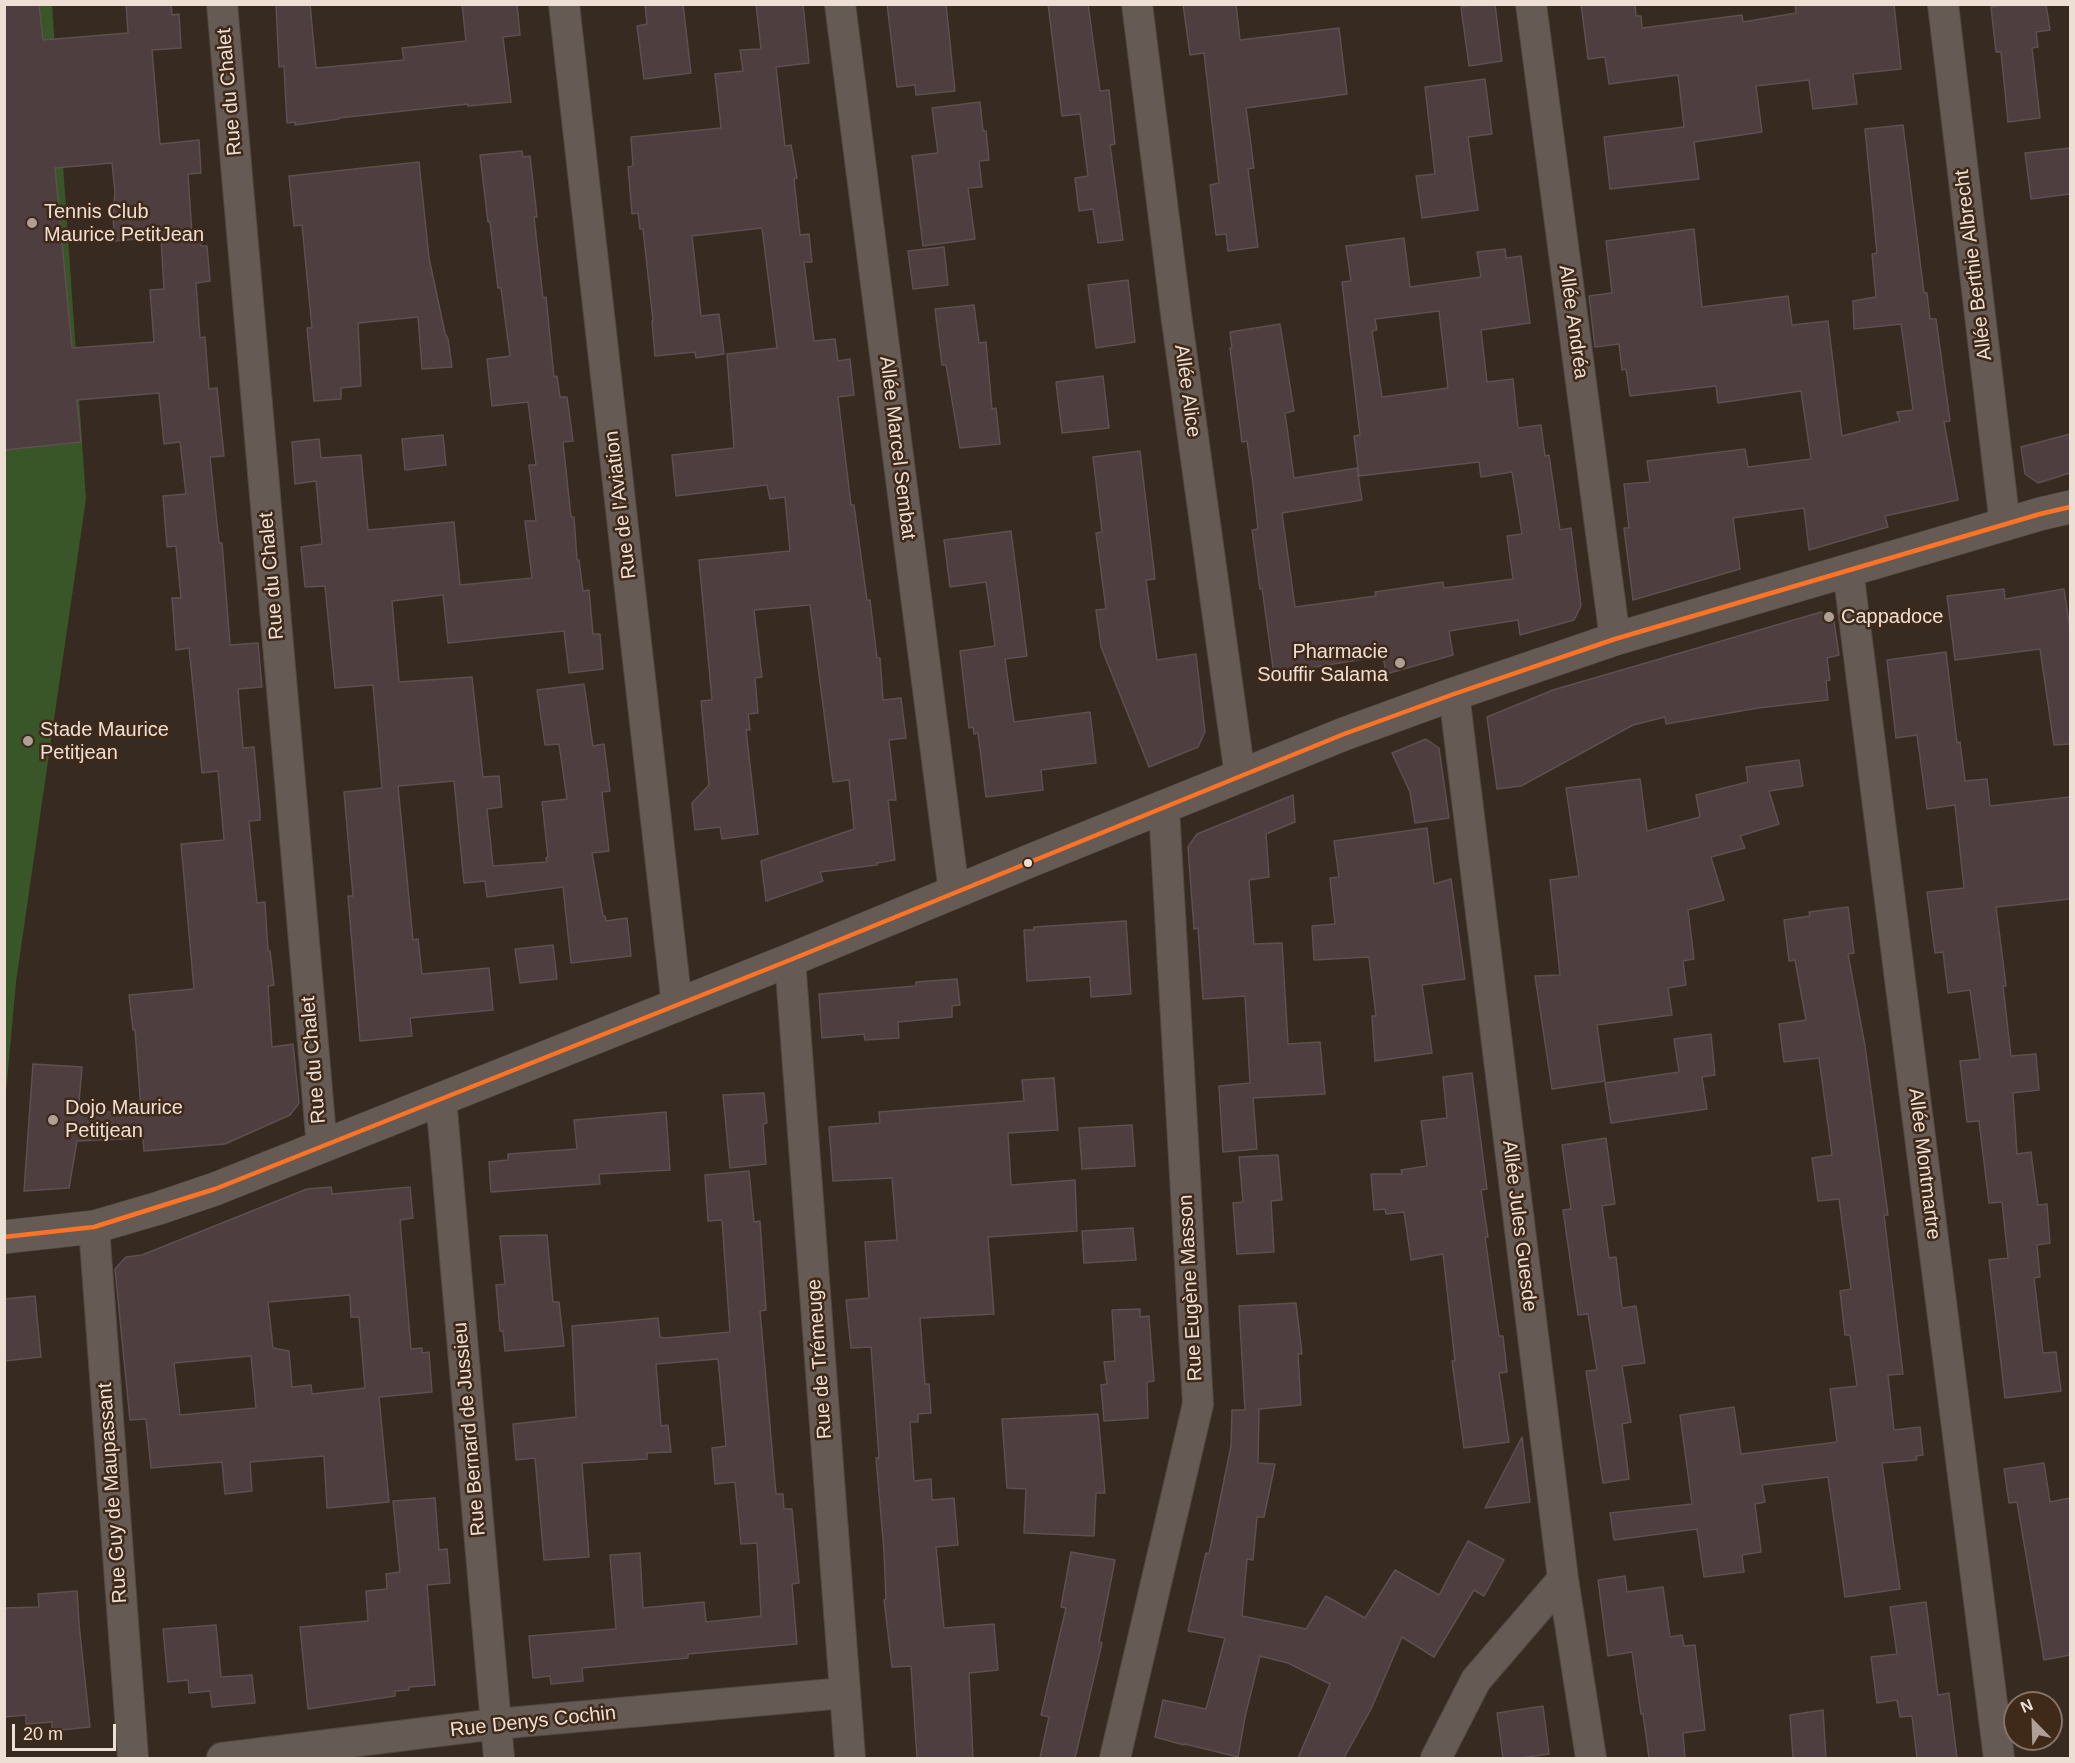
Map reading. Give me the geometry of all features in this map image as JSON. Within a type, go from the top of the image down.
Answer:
[{"type":"street","name":"Rue du Chalet","points":[[222,4],[322,1147]]},
{"type":"street","name":"Rue de l'Aviation","points":[[564,4],[677,1006]]},
{"type":"street","name":"Allée Marcel Sembat","points":[[840,4],[954,892]]},
{"type":"street","name":"Allée Alice","points":[[1137,4],[1176,314],[1240,776]]},
{"type":"street","name":"Allée Andréa","points":[[1531,4],[1615,639]]},
{"type":"street","name":"Allée Berthie Albrecht","points":[[1943,4],[2005,525]]},
{"type":"street","points":[[4,1237],[94,1227],[215,1189],[677,1006],[1344,734],[1454,693],[1615,639],[2070,507]]},
{"type":"street","name":"Allée Montmartre","points":[[1848,570],[1999,1758]]},
{"type":"street","name":"Allée Jules Guesde","points":[[1454,693],[1563,1579],[1591,1758]]},
{"type":"street","name":"Rue Eugène Masson","points":[[1115,1758],[1198,1404],[1164,808]]},
{"type":"street","name":"Rue de Trémeuge","points":[[790,960],[850,1758]]},
{"type":"street","name":"Rue Bernard de Jussieu","points":[[441,1099],[499,1758]]},
{"type":"street","name":"Rue Guy de Maupassant","points":[[94,1227],[133,1758]]},
{"type":"street","points":[[1436,1758],[1476,1680],[1563,1579]]},
{"type":"street","name":"Rue Denys Cochin","points":[[222,1758],[496,1724],[844,1693]]},
{"type":"green space","name":"Stade Maurice Petitjean","points":[[52,4],[86,499],[16,982],[5,1103],[4,5]]},
{"type":"building","points":[[4,4],[39,4],[43,40],[128,33],[126,4],[171,4],[172,15],[179,14],[181,48],[152,50],[160,144],[199,140],[201,173],[188,174],[192,235],[200,234],[201,246],[207,246],[210,281],[196,283],[200,338],[205,337],[209,389],[217,388],[224,456],[210,457],[219,543],[222,543],[230,645],[258,643],[262,687],[238,689],[243,748],[254,747],[260,813],[260,820],[249,821],[257,903],[265,902],[268,951],[270,951],[274,985],[268,986],[272,1047],[293,1044],[299,1103],[290,1115],[225,1144],[144,1151],[143,1138],[77,1141],[69,1188],[24,1191],[33,1064],[82,1067],[78,1114],[141,1110],[135,1030],[133,1030],[129,995],[194,989],[181,844],[224,840],[218,771],[202,773],[189,648],[176,650],[172,598],[181,598],[176,546],[167,547],[163,496],[186,494],[180,442],[164,444],[159,393],[77,400],[81,442],[4,450]],"holes":[[[112,163],[115,192],[113,219],[115,241],[161,237],[164,289],[150,290],[154,342],[72,348],[55,168]]]},
{"type":"building","points":[[276,4],[310,4],[316,68],[404,60],[402,48],[466,41],[462,4],[517,4],[520,35],[503,37],[511,102],[468,106],[468,104],[295,125],[295,122],[287,123],[284,66],[279,67]]},
{"type":"building","points":[[645,4],[683,4],[691,73],[644,79],[637,26],[647,24]]},
{"type":"building","points":[[756,4],[803,4],[809,63],[776,67],[785,146],[791,145],[797,178],[794,179],[800,235],[809,234],[812,262],[804,262],[814,341],[835,339],[838,361],[850,359],[854,395],[838,397],[851,505],[854,505],[877,658],[880,658],[883,700],[901,698],[906,738],[889,740],[896,800],[888,800],[895,860],[877,863],[877,865],[820,872],[823,881],[766,901],[761,861],[854,829],[849,780],[833,782],[810,605],[754,610],[762,677],[755,678],[758,713],[748,714],[750,730],[746,730],[758,834],[722,839],[720,827],[695,830],[692,803],[709,785],[701,701],[712,700],[699,560],[790,551],[785,497],[770,499],[767,485],[676,496],[672,455],[734,448],[727,354],[777,348],[762,228],[692,236],[701,316],[719,314],[724,354],[696,358],[695,352],[655,356],[643,229],[640,229],[638,213],[632,214],[628,167],[633,166],[631,137],[721,128],[715,74],[743,71],[740,50],[761,49]]},
{"type":"building","points":[[887,4],[946,4],[955,91],[916,95],[915,85],[897,87]]},
{"type":"building","points":[[1048,4],[1088,4],[1100,91],[1109,90],[1115,144],[1110,145],[1123,240],[1098,243],[1093,209],[1079,211],[1075,178],[1088,176],[1080,114],[1062,116]]},
{"type":"building","points":[[1183,4],[1236,4],[1240,40],[1339,28],[1347,94],[1246,108],[1254,168],[1248,169],[1258,247],[1228,251],[1226,234],[1216,235],[1210,185],[1219,183],[1204,53],[1190,55]]},
{"type":"building","points":[[1495,4],[1502,61],[1469,66],[1461,7]]},
{"type":"building","points":[[1581,4],[1635,4],[1636,16],[1641,16],[1642,28],[1742,15],[1743,22],[1796,13],[1795,4],[1894,4],[1901,69],[1853,74],[1857,104],[1813,109],[1809,80],[1756,86],[1762,132],[1694,142],[1699,179],[1610,189],[1604,137],[1684,127],[1678,75],[1609,84],[1605,57],[1588,59]]},
{"type":"building","points":[[2010,4],[2046,4],[2050,30],[2036,32],[2038,47],[2032,48],[2040,118],[2008,122],[2001,52],[1996,52],[1991,7]]},
{"type":"building","points":[[1485,79],[1492,134],[1468,137],[1478,210],[1422,218],[1416,176],[1435,174],[1425,87]]},
{"type":"building","points":[[980,102],[989,160],[979,161],[982,187],[968,188],[975,239],[923,246],[912,156],[938,153],[932,108]]},
{"type":"building","points":[[1903,125],[1924,293],[1927,293],[1930,319],[1936,319],[1950,421],[1944,422],[1958,500],[1885,516],[1888,527],[1809,550],[1804,508],[1733,518],[1740,569],[1633,600],[1624,528],[1629,528],[1624,484],[1650,482],[1647,461],[1745,449],[1748,467],[1811,459],[1801,391],[1718,403],[1716,386],[1630,396],[1626,369],[1622,370],[1619,344],[1595,347],[1589,296],[1612,293],[1606,241],[1694,229],[1702,307],[1788,296],[1792,325],[1828,321],[1842,436],[1900,421],[1897,412],[1913,410],[1901,324],[1854,329],[1853,301],[1876,297],[1872,254],[1877,253],[1865,129]]},
{"type":"building","points":[[2070,148],[2070,194],[2031,199],[2025,153]]},
{"type":"building","points":[[522,151],[523,157],[530,156],[537,217],[534,217],[543,298],[546,297],[554,377],[557,376],[560,397],[567,397],[573,441],[563,442],[571,517],[574,517],[577,560],[579,560],[583,591],[589,590],[593,634],[600,634],[603,669],[569,673],[564,631],[448,643],[443,595],[392,601],[399,682],[472,677],[483,777],[499,776],[502,807],[487,809],[493,866],[547,862],[542,802],[567,799],[559,744],[545,745],[537,690],[584,684],[593,746],[604,744],[610,791],[602,792],[609,851],[592,853],[603,916],[606,921],[627,918],[631,956],[571,963],[563,887],[487,897],[485,881],[464,883],[454,781],[398,786],[413,940],[418,939],[422,974],[489,968],[493,1010],[410,1018],[412,1036],[360,1041],[348,896],[353,896],[344,792],[382,788],[373,685],[335,688],[325,586],[305,587],[301,547],[322,544],[316,481],[295,484],[292,442],[319,439],[321,458],[361,455],[368,530],[454,522],[460,585],[532,578],[525,521],[536,521],[529,465],[536,465],[528,402],[492,406],[487,359],[510,356],[501,288],[498,288],[490,222],[488,222],[480,155]]},
{"type":"building","points":[[419,162],[429,258],[448,339],[452,367],[422,369],[418,317],[358,323],[361,386],[341,388],[341,399],[314,401],[307,328],[312,328],[302,225],[294,226],[289,176]]},
{"type":"building","points":[[1404,238],[1410,287],[1481,277],[1477,252],[1505,249],[1506,258],[1521,256],[1530,323],[1481,330],[1487,382],[1513,379],[1518,428],[1541,425],[1545,456],[1549,455],[1560,530],[1571,528],[1581,606],[1574,620],[1520,635],[1518,620],[1449,631],[1453,655],[1386,674],[1383,656],[1274,675],[1252,530],[1258,529],[1253,484],[1247,441],[1242,442],[1230,332],[1280,324],[1294,411],[1285,413],[1294,478],[1357,468],[1362,500],[1282,513],[1295,607],[1376,596],[1375,592],[1443,582],[1444,588],[1513,579],[1507,536],[1522,534],[1512,472],[1481,477],[1479,462],[1359,476],[1354,436],[1360,435],[1342,282],[1351,281],[1346,246]],"holes":[[[1439,311],[1448,388],[1382,397],[1372,331],[1377,330],[1375,319]]]},
{"type":"building","points":[[944,247],[948,285],[913,289],[908,251]]},
{"type":"building","points":[[1128,280],[1135,342],[1096,348],[1088,285]]},
{"type":"building","points":[[974,305],[979,343],[986,342],[992,409],[996,408],[1000,444],[960,448],[946,365],[942,365],[935,309]]},
{"type":"building","points":[[1103,376],[1109,428],[1062,433],[1056,382]]},
{"type":"building","points":[[2070,434],[2070,473],[2038,483],[2025,474],[2021,447]]},
{"type":"building","points":[[443,435],[446,465],[405,470],[402,439]]},
{"type":"building","points":[[1140,451],[1155,579],[1146,580],[1157,660],[1196,654],[1205,732],[1198,747],[1149,767],[1101,647],[1096,610],[1106,609],[1096,533],[1102,532],[1093,457]]},
{"type":"building","points":[[1011,531],[1027,656],[1005,659],[1014,722],[1090,712],[1096,763],[1041,770],[1043,790],[986,797],[978,733],[974,734],[973,727],[969,728],[960,651],[995,646],[986,582],[950,587],[944,540]]},
{"type":"building","points":[[2004,589],[2005,599],[2064,589],[2070,629],[2070,744],[2054,745],[2040,649],[1955,660],[1947,596]]},
{"type":"building","points":[[1821,612],[1834,621],[1839,655],[1827,658],[1830,680],[1826,681],[1828,700],[1758,708],[1666,724],[1665,717],[1633,725],[1521,786],[1497,789],[1487,717],[1553,690]]},
{"type":"building","points":[[1946,652],[1957,743],[1960,742],[1965,781],[1987,779],[1990,806],[2070,797],[2070,899],[1996,907],[2006,986],[2003,986],[2011,1056],[2036,1054],[2039,1090],[2013,1093],[2017,1154],[2031,1152],[2038,1205],[2047,1204],[2050,1243],[2037,1245],[2040,1277],[2034,1278],[2043,1353],[2056,1352],[2061,1391],[2005,1398],[1989,1260],[2008,1258],[2002,1202],[1989,1203],[1979,1121],[1967,1122],[1960,1061],[1980,1059],[1970,990],[1948,993],[1943,952],[1935,953],[1927,892],[1964,888],[1955,805],[1927,809],[1917,735],[1896,738],[1887,660]]},
{"type":"building","points":[[1426,739],[1439,748],[1449,818],[1415,823],[1410,792],[1392,753]]},
{"type":"building","points":[[1799,760],[1803,786],[1769,791],[1779,824],[1740,836],[1745,848],[1711,857],[1724,900],[1688,910],[1694,959],[1683,961],[1686,985],[1668,988],[1672,1015],[1597,1025],[1605,1081],[1552,1089],[1535,976],[1560,975],[1550,880],[1579,876],[1566,788],[1640,779],[1647,831],[1700,817],[1696,795],[1748,782],[1746,767]]},
{"type":"building","points":[[1293,795],[1295,822],[1266,834],[1269,877],[1249,880],[1254,944],[1282,943],[1288,1044],[1320,1042],[1325,1094],[1253,1098],[1257,1149],[1223,1152],[1219,1086],[1250,1083],[1245,996],[1203,999],[1198,928],[1194,929],[1188,847],[1197,834]]},
{"type":"building","points":[[1427,828],[1434,884],[1451,879],[1465,979],[1422,985],[1432,1053],[1375,1061],[1372,1016],[1376,1016],[1369,957],[1314,960],[1312,926],[1335,924],[1330,878],[1339,877],[1334,841]]},
{"type":"building","points":[[1848,907],[1854,953],[1848,954],[1865,1046],[1888,1215],[1884,1215],[1903,1374],[1888,1375],[1894,1430],[1920,1427],[1923,1455],[1916,1456],[1917,1460],[1882,1463],[1900,1589],[1845,1597],[1828,1477],[1762,1485],[1765,1502],[1755,1504],[1761,1552],[1742,1555],[1744,1572],[1704,1577],[1697,1529],[1614,1540],[1610,1513],[1692,1504],[1680,1415],[1734,1407],[1741,1454],[1837,1442],[1830,1389],[1857,1386],[1850,1335],[1845,1335],[1840,1291],[1851,1289],[1839,1199],[1818,1201],[1812,1158],[1832,1155],[1819,1058],[1784,1062],[1779,1024],[1806,1020],[1795,960],[1789,961],[1784,920],[1810,916],[1809,912]]},
{"type":"building","points":[[1126,921],[1131,994],[1091,997],[1090,977],[1027,981],[1024,930],[1034,930],[1034,927]]},
{"type":"building","points":[[553,945],[557,979],[520,983],[515,949]]},
{"type":"building","points":[[957,979],[960,1005],[952,1006],[952,1017],[898,1022],[899,1038],[865,1040],[864,1034],[822,1038],[819,994],[916,986],[916,982]]},
{"type":"building","points":[[1711,1034],[1715,1075],[1702,1077],[1707,1109],[1611,1123],[1605,1083],[1679,1072],[1674,1039]]},
{"type":"building","points":[[1472,1073],[1487,1189],[1481,1190],[1488,1237],[1485,1237],[1499,1336],[1503,1336],[1507,1372],[1499,1373],[1509,1442],[1464,1448],[1452,1361],[1455,1361],[1443,1254],[1411,1260],[1404,1212],[1386,1214],[1385,1209],[1374,1210],[1371,1174],[1402,1174],[1401,1170],[1427,1166],[1421,1121],[1447,1118],[1443,1077]]},
{"type":"building","points":[[1054,1078],[1058,1130],[1008,1133],[1011,1185],[1075,1180],[1077,1231],[988,1237],[994,1314],[920,1318],[925,1384],[929,1384],[931,1413],[918,1414],[918,1422],[910,1422],[914,1481],[931,1479],[932,1500],[954,1498],[958,1545],[936,1547],[944,1628],[994,1624],[998,1670],[969,1673],[973,1758],[917,1758],[911,1666],[892,1667],[884,1600],[886,1599],[884,1551],[876,1458],[879,1458],[871,1347],[851,1348],[846,1300],[869,1298],[865,1242],[897,1240],[892,1178],[833,1181],[829,1127],[880,1123],[879,1112],[1024,1101],[1022,1080]]},
{"type":"building","points":[[764,1093],[767,1123],[763,1124],[766,1164],[730,1168],[723,1095]]},
{"type":"building","points":[[666,1112],[670,1170],[599,1174],[600,1184],[491,1192],[489,1162],[508,1160],[508,1154],[577,1149],[574,1120]]},
{"type":"building","points":[[1132,1125],[1135,1166],[1082,1169],[1079,1128]]},
{"type":"building","points":[[1606,1138],[1615,1204],[1602,1206],[1609,1258],[1616,1257],[1622,1308],[1636,1306],[1645,1363],[1622,1366],[1631,1422],[1622,1424],[1629,1479],[1603,1483],[1586,1371],[1597,1370],[1588,1314],[1578,1315],[1563,1210],[1571,1209],[1562,1145]]},
{"type":"building","points":[[1278,1155],[1282,1200],[1271,1201],[1274,1252],[1237,1254],[1233,1203],[1243,1202],[1239,1157]]},
{"type":"building","points":[[749,1171],[754,1222],[760,1221],[766,1310],[760,1311],[776,1494],[783,1494],[784,1509],[792,1509],[799,1583],[792,1584],[797,1644],[688,1654],[688,1658],[582,1668],[583,1681],[551,1684],[550,1676],[533,1678],[529,1636],[616,1629],[610,1555],[640,1553],[643,1608],[704,1602],[706,1622],[761,1616],[757,1543],[741,1544],[735,1482],[715,1484],[712,1448],[726,1446],[718,1359],[656,1364],[661,1426],[668,1425],[671,1452],[647,1453],[647,1459],[582,1463],[589,1557],[544,1560],[535,1458],[516,1460],[513,1424],[576,1417],[572,1326],[658,1318],[660,1337],[665,1338],[730,1332],[722,1220],[708,1221],[705,1175]]},
{"type":"building","points":[[331,1187],[332,1194],[410,1187],[413,1218],[400,1220],[411,1349],[422,1348],[422,1353],[429,1352],[432,1392],[379,1397],[389,1502],[327,1508],[324,1456],[250,1462],[252,1491],[225,1494],[222,1462],[151,1468],[146,1419],[130,1420],[115,1269],[126,1257],[142,1255],[307,1189]],"holes":[[[350,1295],[351,1317],[359,1317],[365,1388],[312,1394],[311,1385],[292,1387],[289,1351],[273,1348],[268,1302]],[[251,1356],[256,1408],[180,1415],[174,1363]]]},
{"type":"building","points":[[1133,1228],[1136,1260],[1084,1263],[1082,1231]]},
{"type":"building","points":[[547,1235],[553,1302],[559,1302],[564,1346],[505,1351],[503,1331],[500,1331],[496,1285],[505,1284],[500,1236]]},
{"type":"building","points":[[35,1296],[41,1357],[4,1361],[4,1299]]},
{"type":"building","points":[[1296,1303],[1302,1354],[1298,1354],[1301,1405],[1259,1409],[1258,1463],[1275,1464],[1264,1517],[1257,1517],[1253,1560],[1247,1559],[1242,1616],[1306,1629],[1326,1596],[1365,1618],[1395,1570],[1439,1595],[1468,1541],[1504,1560],[1484,1596],[1474,1590],[1434,1657],[1402,1637],[1371,1709],[1344,1758],[1298,1758],[1330,1684],[1288,1663],[1260,1656],[1238,1757],[1155,1737],[1163,1700],[1206,1709],[1225,1638],[1188,1631],[1206,1553],[1209,1554],[1231,1446],[1232,1410],[1245,1410],[1239,1306]]},
{"type":"building","points":[[1140,1309],[1140,1317],[1149,1316],[1154,1381],[1147,1382],[1148,1418],[1104,1421],[1101,1385],[1107,1384],[1104,1362],[1115,1361],[1112,1310]]},
{"type":"building","points":[[1098,1414],[1105,1493],[1096,1493],[1094,1536],[1024,1533],[1026,1489],[1007,1488],[1002,1419]]},
{"type":"building","points":[[1522,1437],[1530,1502],[1485,1508]]},
{"type":"building","points":[[2044,1463],[2050,1502],[2070,1498],[2070,1655],[2044,1660],[2017,1502],[2009,1503],[2004,1469]]},
{"type":"building","points":[[435,1498],[439,1550],[447,1549],[450,1583],[427,1585],[435,1685],[409,1687],[409,1690],[395,1691],[395,1696],[308,1709],[300,1627],[368,1621],[366,1591],[387,1589],[386,1574],[400,1572],[393,1501]]},
{"type":"building","points":[[1071,1552],[1115,1560],[1099,1642],[1102,1643],[1075,1758],[1040,1758],[1049,1717],[1041,1715],[1066,1608],[1061,1607]]},
{"type":"building","points":[[1625,1576],[1627,1592],[1663,1587],[1670,1637],[1682,1635],[1684,1646],[1695,1645],[1705,1730],[1683,1733],[1685,1758],[1649,1758],[1632,1652],[1608,1656],[1598,1580]]},
{"type":"building","points":[[77,1591],[90,1727],[52,1731],[52,1722],[26,1724],[26,1715],[4,1717],[4,1608],[39,1607],[38,1594]]},
{"type":"building","points":[[1926,1602],[1938,1695],[1949,1693],[1957,1758],[1917,1758],[1912,1716],[1900,1717],[1897,1700],[1877,1703],[1871,1657],[1897,1654],[1890,1607]]},
{"type":"building","points":[[216,1625],[221,1677],[252,1675],[255,1703],[212,1707],[210,1691],[189,1693],[188,1680],[168,1682],[163,1629]]},
{"type":"building","points":[[1543,1706],[1549,1754],[1503,1758],[1497,1713]]},
{"type":"building","points":[[1823,1710],[1826,1758],[1793,1758],[1790,1715]]},
{"type":"transit line","points":[[4,1237],[94,1227],[215,1189],[790,960],[1344,734],[1454,694],[1615,639],[2070,507]]},
{"type":"place","name":"Tennis Club Maurice PetitJean","points":[[32,223]]},
{"type":"place","name":"Cappadoce","points":[[1829,617]]},
{"type":"place","name":"Pharmacie Souffir Salama","points":[[1400,663]]},
{"type":"place","name":"Stade Maurice Petitjean","points":[[28,741]]},
{"type":"place","name":"Dojo Maurice Petitjean","points":[[53,1120]]}]
